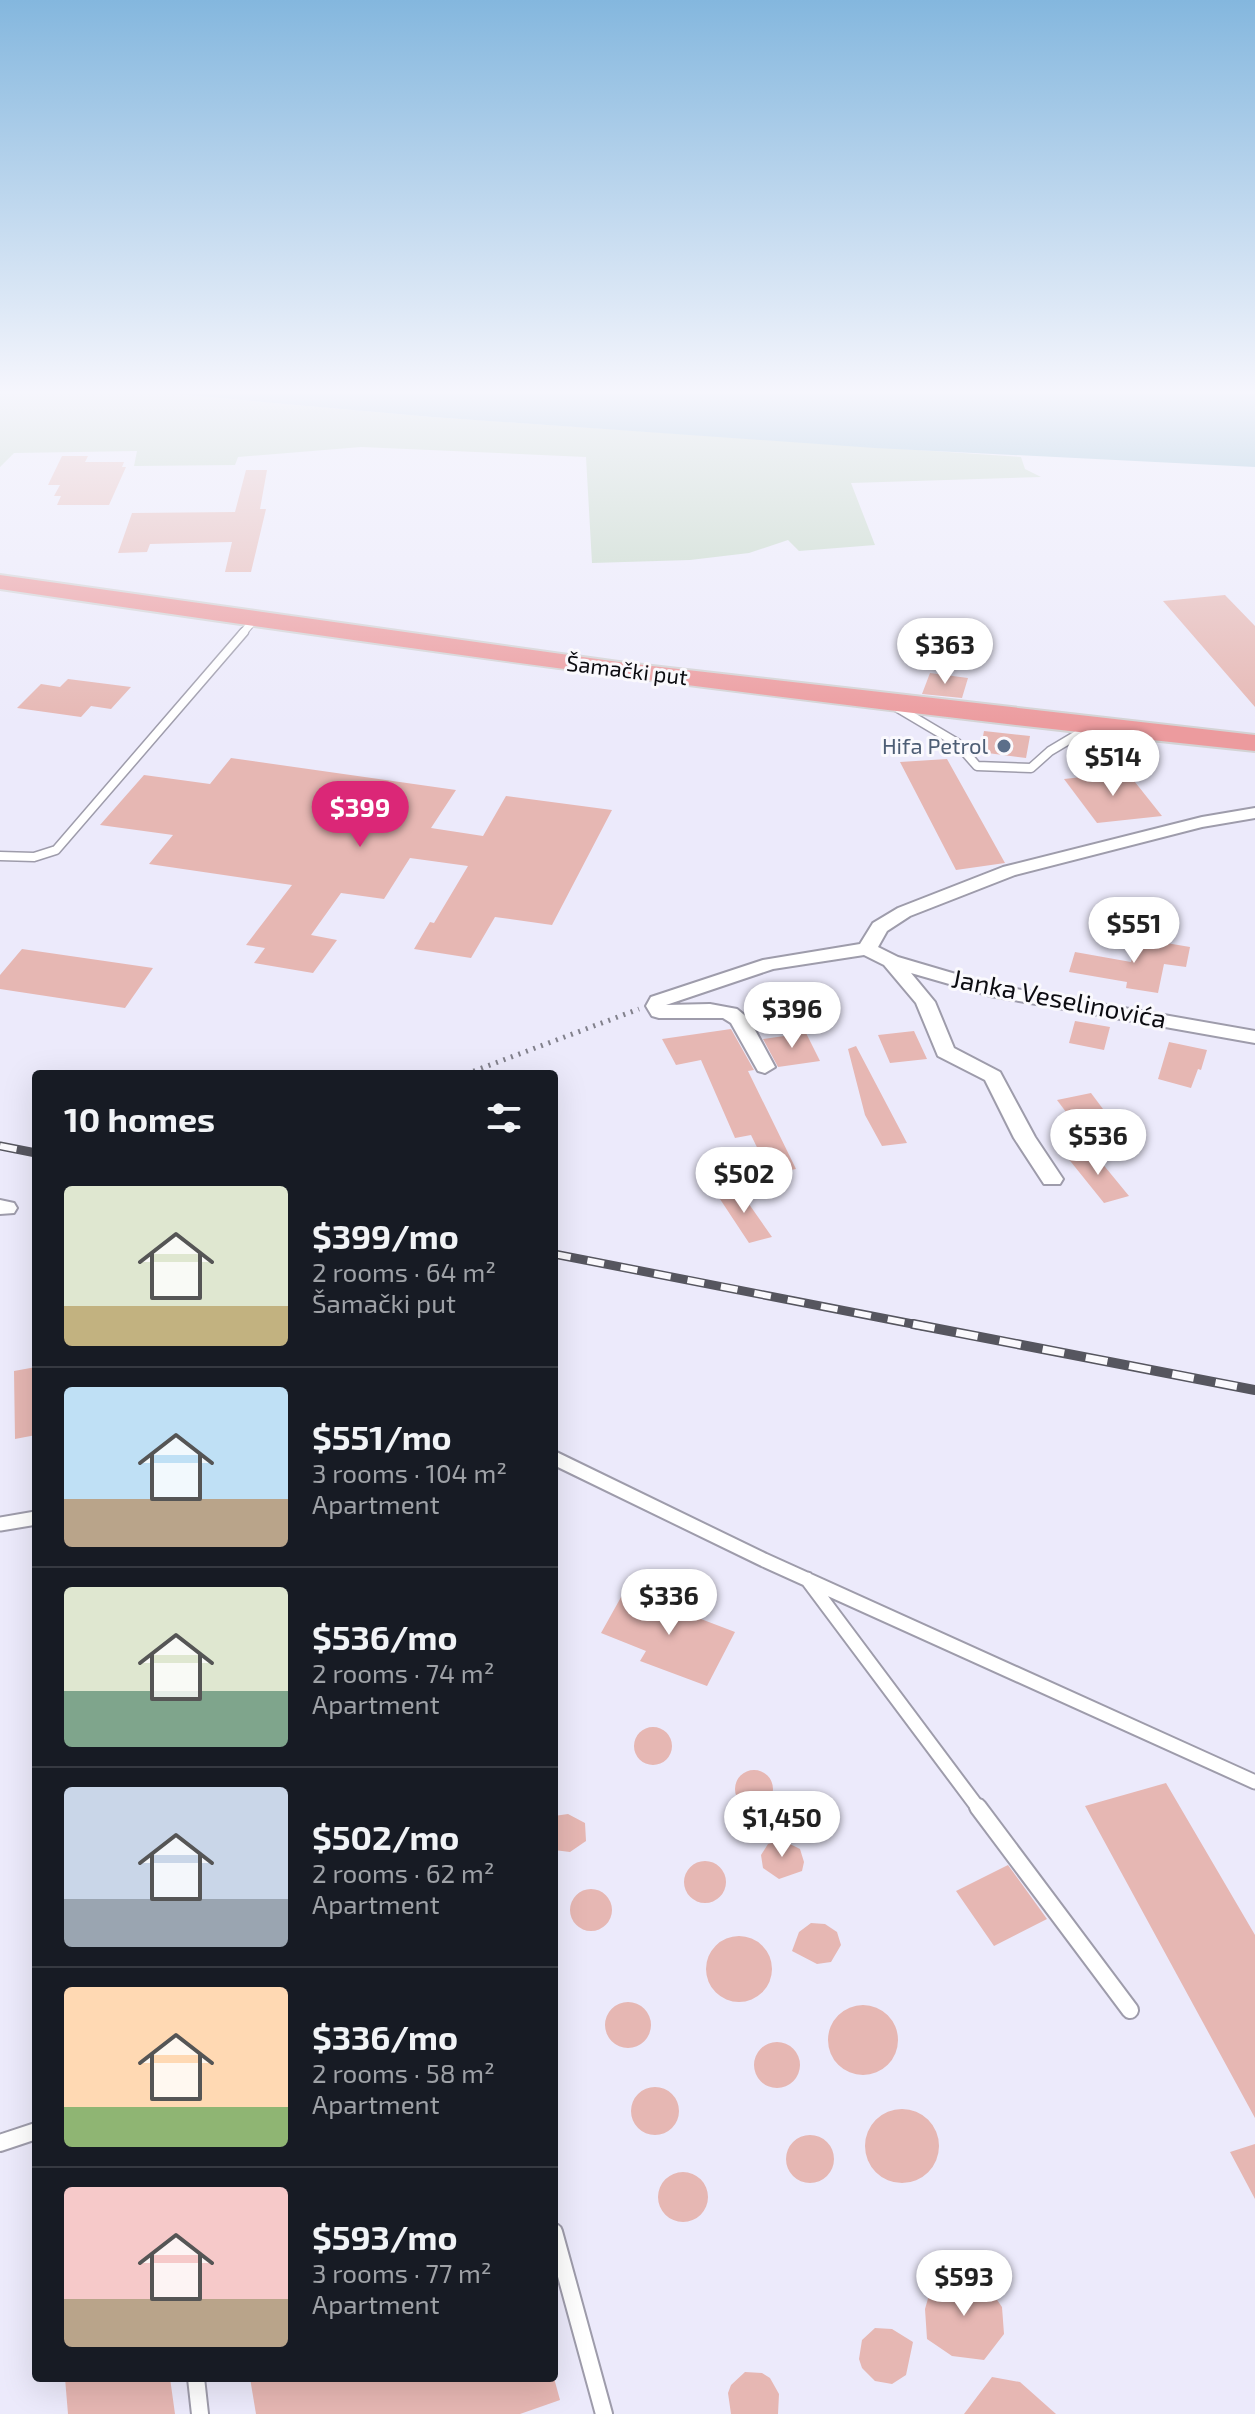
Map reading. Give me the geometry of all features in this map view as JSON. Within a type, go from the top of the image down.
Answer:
[{"type":"main road","name":"Šamački put","points":[[0,582],[254,620],[888,703],[1255,743]]},
{"type":"street","points":[[765,1067],[739,1019],[732,1014],[703,1009],[659,1012],[656,1006],[658,1001],[770,964],[867,949],[880,927],[904,912],[1009,871],[1202,822],[1255,813]]},
{"type":"street","name":"Janka Veselinovića","points":[[867,949],[891,961],[991,990],[1255,1037]]},
{"type":"street","points":[[891,961],[925,1002],[945,1052],[993,1076],[1025,1138],[1052,1179]]},
{"type":"lane","points":[[0,856],[34,857],[56,850],[254,620]]},
{"type":"lane","points":[[888,703],[935,728],[957,743],[972,762],[985,768],[1031,768],[1050,751],[1093,726]]},
{"type":"lane","points":[[558,1460],[1255,1782]]},
{"type":"lane","points":[[0,1524],[32,1519]]},
{"type":"lane","points":[[804,1576],[1130,2010]]},
{"type":"lane","points":[[0,2143],[32,2132]]},
{"type":"lane","points":[[558,2247],[604,2414]]},
{"type":"lane","points":[[196,2382],[200,2414]]},
{"type":"path","points":[[477,1070],[658,1001]]},
{"type":"green space","points":[[589,502],[858,502],[875,545],[799,551],[788,540],[749,553],[690,560],[592,563]]},
{"type":"building","points":[[58,502],[110,502],[109,505],[57,505]]},
{"type":"building","points":[[238,502],[261,502],[260,509],[266,509],[251,572],[225,572],[232,542],[150,544],[147,552],[118,553],[132,513],[235,512]]},
{"type":"building","points":[[1225,595],[1255,626],[1255,707],[1163,601]]},
{"type":"building","points":[[930,673],[968,678],[962,698],[922,694]]},
{"type":"building","points":[[68,679],[131,687],[111,709],[91,706],[81,717],[17,708],[41,684],[60,687]]},
{"type":"building","name":"Hifa Petrol","points":[[984,731],[1030,736],[1026,758],[980,752]]},
{"type":"building","points":[[231,758],[456,790],[431,828],[483,836],[506,796],[612,810],[552,925],[495,917],[471,958],[414,949],[430,922],[434,923],[468,866],[410,858],[384,899],[341,893],[311,935],[337,940],[313,973],[254,963],[265,948],[246,945],[292,885],[149,864],[173,835],[100,825],[144,775],[210,784]]},
{"type":"building","points":[[947,759],[1005,863],[956,870],[900,762]]},
{"type":"building","points":[[1127,772],[1162,816],[1097,823],[1064,779]]},
{"type":"building","points":[[1137,938],[1190,947],[1186,967],[1164,964],[1158,993],[1126,988],[1127,982],[1069,972],[1075,952],[1131,962]]},
{"type":"building","points":[[22,949],[153,968],[125,1008],[0,989],[0,975]]},
{"type":"building","points":[[1075,1021],[1110,1027],[1104,1050],[1069,1043]]},
{"type":"building","points":[[731,1029],[754,1070],[748,1071],[796,1169],[770,1174],[751,1135],[735,1138],[701,1060],[676,1065],[662,1039]]},
{"type":"building","points":[[914,1031],[927,1059],[890,1063],[878,1035]]},
{"type":"building","points":[[806,1033],[820,1061],[778,1067],[763,1039]]},
{"type":"building","points":[[1169,1042],[1207,1050],[1191,1088],[1158,1079]]},
{"type":"building","points":[[856,1046],[907,1143],[882,1146],[865,1115],[848,1049]]},
{"type":"building","points":[[1091,1093],[1106,1113],[1072,1120],[1057,1100]]},
{"type":"building","points":[[1092,1151],[1129,1196],[1104,1203],[1067,1157]]},
{"type":"building","points":[[737,1187],[772,1237],[749,1243],[716,1193]]},
{"type":"building","points":[[32,1368],[32,1436],[15,1439],[14,1371]]},
{"type":"building","points":[[625,1590],[735,1632],[707,1686],[640,1661],[646,1651],[601,1633]]},
{"type":"building","points":[[653,1727],[666,1733],[672,1746],[666,1759],[653,1765],[640,1759],[634,1746],[640,1733]]},
{"type":"building","points":[[754,1770],[768,1775],[773,1789],[768,1803],[754,1808],[740,1803],[735,1789],[740,1775]]},
{"type":"building","points":[[1166,1783],[1255,1935],[1255,2118],[1085,1806]]},
{"type":"building","points":[[568,1814],[585,1823],[586,1841],[570,1852],[558,1850],[558,1815]]},
{"type":"building","points":[[782,1840],[800,1849],[804,1862],[802,1871],[779,1879],[763,1868],[761,1855],[768,1844]]},
{"type":"building","points":[[705,1861],[720,1867],[726,1882],[720,1897],[705,1903],[690,1897],[684,1882],[690,1867]]},
{"type":"building","points":[[1008,1865],[1047,1919],[994,1946],[956,1891]]},
{"type":"building","points":[[591,1889],[606,1895],[612,1910],[606,1925],[591,1931],[576,1925],[570,1910],[576,1895]]},
{"type":"building","points":[[811,1923],[825,1924],[837,1932],[841,1945],[831,1962],[817,1964],[792,1951],[799,1932]]},
{"type":"building","points":[[732,1936],[746,1936],[758,1941],[767,1950],[772,1969],[770,1982],[763,1993],[746,2002],[732,2002],[720,1997],[711,1988],[706,1976],[706,1962],[711,1950],[720,1941]]},
{"type":"building","points":[[628,2002],[644,2009],[651,2025],[644,2041],[628,2048],[612,2041],[605,2025],[612,2009]]},
{"type":"building","points":[[856,2005],[870,2005],[892,2020],[898,2040],[896,2053],[888,2065],[870,2075],[856,2075],[834,2060],[828,2047],[828,2033],[843,2011]]},
{"type":"building","points":[[777,2042],[793,2049],[800,2065],[793,2081],[777,2088],[761,2081],[754,2065],[761,2049]]},
{"type":"building","points":[[655,2087],[672,2094],[679,2111],[672,2128],[655,2135],[638,2128],[631,2111],[638,2094]]},
{"type":"building","points":[[895,2109],[909,2109],[923,2115],[933,2125],[939,2146],[933,2167],[923,2177],[909,2183],[895,2183],[881,2177],[871,2167],[865,2153],[865,2139],[871,2125],[881,2115]]},
{"type":"building","points":[[810,2135],[819,2136],[827,2142],[833,2150],[833,2168],[827,2176],[819,2182],[810,2183],[801,2182],[793,2176],[787,2168],[786,2159],[787,2150],[793,2142],[801,2136]]},
{"type":"building","points":[[1255,2144],[1255,2199],[1230,2152]]},
{"type":"building","points":[[683,2172],[701,2179],[708,2197],[701,2215],[683,2222],[665,2215],[658,2197],[665,2179]]},
{"type":"building","points":[[961,2275],[986,2284],[1002,2307],[1004,2334],[984,2360],[952,2356],[927,2339],[925,2309],[929,2295],[937,2284]]},
{"type":"building","points":[[875,2328],[892,2329],[913,2342],[906,2375],[892,2384],[875,2381],[862,2368],[859,2359],[862,2340]]},
{"type":"building","points":[[745,2372],[762,2373],[770,2378],[779,2394],[778,2414],[731,2414],[728,2393],[731,2385]]},
{"type":"building","points":[[992,2377],[1020,2382],[1056,2414],[964,2414]]},
{"type":"building","points":[[65,2382],[171,2382],[175,2414],[68,2414]]},
{"type":"building","points":[[251,2382],[555,2382],[560,2400],[520,2414],[256,2414]]},
{"type":"railway","points":[[0,1146],[32,1152]]},
{"type":"railway","points":[[558,1255],[923,1326]]},
{"type":"railway","points":[[913,1324],[1255,1390]]},
{"type":"place","name":"Hifa Petrol","points":[[1004,746]]}]
